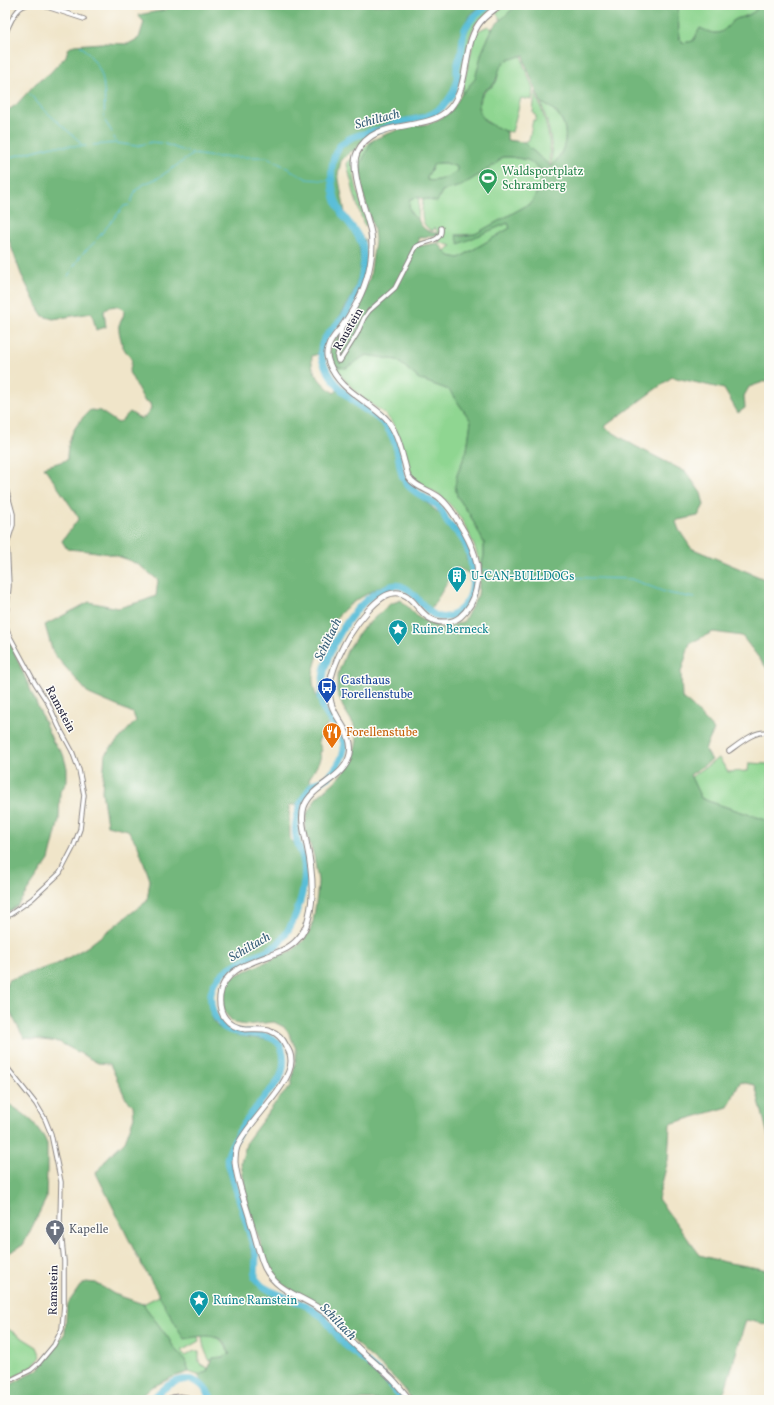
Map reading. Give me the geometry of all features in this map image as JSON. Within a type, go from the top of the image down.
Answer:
[{"type":"main road","points":[[410,1400],[389,1376],[355,1346],[329,1316],[318,1307],[279,1286],[270,1278],[263,1264],[237,1174],[235,1155],[240,1142],[289,1073],[291,1056],[283,1040],[274,1032],[261,1029],[243,1029],[230,1024],[221,1012],[220,1004],[222,989],[227,979],[234,972],[254,961],[286,948],[298,939],[304,931],[308,920],[311,907],[312,884],[303,811],[312,794],[335,777],[350,754],[347,733],[331,703],[330,694],[333,674],[351,632],[365,614],[379,600],[391,593],[404,594],[412,600],[419,610],[429,618],[444,622],[455,620],[460,617],[470,605],[476,594],[478,570],[474,552],[469,540],[450,510],[438,496],[414,483],[410,479],[401,448],[391,426],[376,411],[352,394],[333,370],[328,361],[327,353],[333,337],[354,309],[367,280],[372,242],[368,217],[355,172],[356,154],[361,146],[374,135],[387,129],[435,120],[450,108],[456,99],[460,88],[474,31],[485,16],[500,5]]},
{"type":"main road","points":[[167,1400],[178,1397],[186,1397],[193,1400]]},
{"type":"street","points":[[5,34],[16,12],[26,5]]},
{"type":"street","points":[[42,5],[84,19]]},
{"type":"street","name":"Raustein","points":[[342,326],[337,357],[338,361],[340,361],[357,334],[369,311],[396,288],[416,247],[435,240],[441,234],[441,228]]},
{"type":"street","name":"Ramstein","points":[[5,484],[13,514],[13,525],[7,544],[8,586],[5,625],[35,683],[48,703],[58,727],[72,751],[79,770],[84,795],[80,829],[73,848],[60,873],[32,899],[5,918]]},
{"type":"street","points":[[729,751],[755,734],[764,732],[769,733]]},
{"type":"street","name":"Ramstein","points":[[5,1065],[36,1104],[45,1119],[51,1134],[61,1182],[60,1222],[64,1261],[64,1304],[62,1329],[54,1345],[31,1370],[5,1384]]},
{"type":"green space","points":[[174,5],[484,5],[471,15],[464,25],[460,54],[455,65],[456,76],[454,85],[445,101],[438,108],[429,113],[399,120],[368,132],[370,135],[341,161],[338,174],[345,213],[365,241],[359,245],[359,275],[353,294],[343,312],[321,339],[318,354],[312,356],[315,372],[325,386],[334,393],[339,389],[357,407],[369,414],[385,427],[394,445],[403,483],[440,514],[467,548],[466,559],[472,568],[470,574],[457,567],[431,609],[407,586],[399,583],[392,583],[356,600],[339,615],[330,629],[317,657],[313,675],[315,692],[329,722],[318,741],[322,751],[320,752],[321,756],[318,764],[309,779],[311,786],[297,805],[289,805],[290,839],[294,842],[299,851],[302,868],[301,886],[295,912],[283,936],[277,942],[269,948],[236,961],[217,977],[210,990],[209,998],[211,1014],[218,1027],[224,1031],[238,1035],[274,1041],[280,1050],[282,1059],[277,1078],[238,1130],[229,1146],[226,1160],[228,1173],[241,1210],[253,1257],[254,1277],[260,1285],[270,1293],[286,1298],[307,1308],[324,1321],[342,1344],[387,1382],[400,1400],[213,1400],[198,1375],[207,1372],[213,1358],[223,1357],[230,1354],[226,1345],[222,1340],[213,1337],[203,1336],[184,1339],[138,1258],[96,1173],[109,1156],[125,1141],[134,1117],[133,1105],[126,1099],[110,1064],[98,1063],[59,1042],[24,1038],[7,1003],[6,988],[8,980],[57,964],[87,947],[147,901],[150,880],[138,846],[128,830],[107,825],[102,791],[105,754],[136,721],[133,713],[89,694],[53,653],[45,625],[89,602],[118,608],[156,596],[158,580],[141,566],[127,559],[119,556],[84,550],[67,549],[62,541],[79,518],[44,467],[67,460],[68,445],[72,433],[90,410],[100,411],[118,423],[122,421],[130,412],[141,419],[147,415],[151,409],[150,403],[145,402],[129,372],[132,361],[124,349],[119,329],[124,311],[119,306],[109,307],[104,311],[106,327],[96,330],[92,313],[53,319],[43,316],[21,274],[5,229],[5,112],[16,105],[36,83],[49,74],[66,56],[68,49],[74,45],[102,43],[128,44],[139,38],[144,22],[138,15],[165,10]]},
{"type":"green space","points":[[496,5],[476,23],[470,36],[460,80],[461,63],[465,40],[469,28],[479,15]]},
{"type":"green space","points":[[507,5],[517,5],[501,20],[496,12]]},
{"type":"green space","points":[[517,5],[678,5],[679,38],[683,43],[693,41],[700,28],[713,33],[723,31],[738,18],[753,13],[756,10],[757,5],[768,5],[769,9],[769,380],[749,387],[744,396],[745,408],[738,413],[724,389],[672,377],[604,427],[635,446],[686,472],[701,493],[704,505],[698,516],[678,520],[676,522],[679,530],[691,548],[769,581],[769,671],[742,636],[713,632],[690,643],[681,672],[682,698],[692,706],[714,730],[705,749],[712,760],[690,775],[701,798],[769,821],[769,1139],[755,1085],[740,1082],[728,1107],[670,1124],[668,1160],[658,1199],[700,1255],[724,1262],[769,1270],[769,1325],[746,1320],[725,1390],[720,1400],[412,1400],[399,1383],[359,1347],[329,1312],[318,1304],[288,1288],[275,1278],[270,1272],[248,1206],[241,1163],[247,1141],[276,1102],[291,1086],[296,1058],[296,1049],[290,1035],[284,1027],[274,1022],[246,1025],[234,1023],[225,1013],[222,1001],[223,988],[232,977],[293,950],[304,940],[310,931],[313,922],[318,881],[314,856],[305,829],[307,814],[316,798],[340,777],[352,760],[357,741],[354,725],[343,707],[337,692],[337,676],[347,651],[361,630],[390,604],[401,600],[419,618],[444,629],[464,621],[478,595],[481,567],[484,556],[484,543],[470,515],[457,496],[455,486],[457,475],[467,450],[471,421],[449,390],[419,379],[397,360],[366,355],[346,368],[334,366],[331,360],[330,351],[332,343],[341,330],[343,335],[345,326],[358,307],[370,277],[375,241],[374,230],[359,181],[361,163],[373,140],[406,127],[428,124],[443,117],[452,110],[461,95],[475,79],[482,52],[493,27]],"holes":[[[524,55],[525,63],[541,103],[551,108],[558,114],[563,122],[565,131],[563,149],[551,166],[523,142],[507,140],[507,132],[486,122],[479,109],[479,100],[483,92],[495,83],[500,68],[505,61]],[[502,157],[528,160],[544,172],[539,189],[531,203],[475,234],[463,236],[456,235],[459,244],[508,223],[510,228],[459,258],[449,256],[437,243],[420,246],[418,238],[437,235],[437,233],[425,229],[418,219],[413,216],[409,205],[410,199],[417,197],[437,202],[442,191],[461,186],[496,164]],[[446,163],[457,167],[457,171],[439,180],[427,180],[427,177],[434,164]]]},
{"type":"green space","points":[[678,5],[757,5],[756,10],[753,13],[733,21],[723,31],[713,33],[700,28],[693,41],[683,43],[679,38]]},
{"type":"green space","points":[[488,26],[492,29],[482,52],[475,79],[461,95],[476,32]]},
{"type":"green space","points":[[522,55],[524,66],[533,88],[532,100],[521,98],[512,132],[505,131],[491,125],[481,115],[479,102],[484,92],[496,82],[500,66],[505,61]]},
{"type":"green space","points":[[535,92],[549,137],[549,165],[523,142],[529,140],[533,120],[536,120],[536,116],[533,113]]},
{"type":"green space","points":[[541,103],[551,108],[558,114],[563,122],[565,131],[563,149],[551,166],[552,150],[550,134]]},
{"type":"green space","points":[[373,140],[361,163],[359,181],[358,158],[363,149]]},
{"type":"green space","points":[[353,156],[355,182],[367,224],[366,226],[364,225],[355,197],[347,164]]},
{"type":"green space","name":"Waldsportplatz Schramberg","points":[[502,157],[528,160],[544,172],[539,189],[531,203],[475,234],[456,235],[459,243],[508,223],[510,228],[459,258],[449,256],[444,251],[452,246],[438,242],[440,238],[435,227],[433,231],[425,226],[423,222],[423,199],[439,198],[442,191],[461,186],[496,164]]},
{"type":"green space","points":[[446,163],[457,167],[457,171],[439,180],[427,180],[427,177],[434,164]]},
{"type":"green space","points":[[413,197],[419,198],[418,220],[411,214],[409,205],[410,199]]},
{"type":"green space","points":[[366,355],[397,360],[419,379],[449,390],[471,421],[467,450],[457,475],[457,496],[470,515],[484,543],[484,556],[481,567],[471,538],[455,511],[441,496],[419,484],[413,478],[398,435],[391,421],[385,414],[366,401],[355,391],[334,366],[346,368]]},
{"type":"green space","points":[[5,631],[53,742],[63,754],[67,768],[67,782],[60,792],[59,820],[49,860],[17,906],[5,914]]},
{"type":"green space","points":[[719,758],[728,772],[748,771],[749,763],[768,764],[769,762],[769,821],[701,798],[691,777]]},
{"type":"green space","points":[[5,1101],[33,1122],[44,1137],[47,1144],[47,1169],[46,1199],[23,1245],[5,1255],[6,1201]]},
{"type":"green space","points":[[86,1282],[96,1283],[114,1294],[143,1304],[174,1348],[185,1360],[189,1372],[173,1377],[150,1388],[142,1395],[129,1400],[5,1400],[5,1388],[40,1368],[65,1333],[67,1305],[80,1286]]},
{"type":"green space","points":[[159,1296],[184,1338],[198,1336],[199,1341],[181,1351],[186,1356],[194,1351],[199,1351],[199,1362],[208,1368],[207,1372],[198,1375],[189,1372],[185,1360],[174,1348],[143,1304]]},
{"type":"green space","points":[[5,1324],[8,1329],[37,1347],[41,1357],[30,1369],[5,1381]]},
{"type":"green space","points":[[204,1335],[218,1338],[223,1342],[230,1354],[223,1357],[213,1358],[210,1361],[204,1346],[202,1336]]},
{"type":"waterway","name":"Schiltach","points":[[402,1400],[384,1377],[344,1344],[323,1317],[307,1306],[262,1286],[255,1278],[256,1255],[227,1159],[238,1133],[281,1076],[284,1060],[283,1053],[278,1042],[272,1038],[256,1034],[240,1033],[223,1027],[212,1009],[211,993],[218,978],[230,967],[277,945],[291,925],[300,903],[304,879],[303,858],[296,836],[296,822],[300,805],[303,798],[313,785],[324,780],[335,769],[341,760],[344,750],[343,741],[325,712],[320,697],[325,667],[329,655],[341,631],[357,609],[366,600],[388,587],[398,585],[406,589],[428,610],[436,616],[444,618],[455,614],[461,609],[471,593],[473,583],[472,569],[464,542],[447,522],[439,507],[415,492],[408,485],[402,474],[396,445],[385,425],[375,416],[360,407],[343,391],[325,366],[321,357],[321,349],[327,336],[343,318],[352,304],[361,281],[364,256],[360,239],[342,214],[335,199],[332,180],[335,154],[342,144],[357,135],[424,117],[441,108],[450,98],[455,87],[457,67],[461,54],[465,29],[479,12],[490,5]]},
{"type":"waterway","points":[[80,45],[90,55],[101,72],[104,86],[104,117]]},
{"type":"waterway","points":[[30,94],[42,108],[78,140],[82,146]]},
{"type":"waterway","points":[[105,121],[112,132]]},
{"type":"waterway","points":[[114,137],[116,142]]},
{"type":"waterway","points":[[93,145],[116,143],[136,146],[152,142],[162,143],[193,154],[214,157],[267,157],[307,179],[331,181]]},
{"type":"waterway","points":[[11,157],[52,146],[86,146]]},
{"type":"waterway","points":[[131,202],[136,190],[144,184],[158,178],[192,155]]},
{"type":"waterway","points":[[97,239],[124,206],[129,205]]},
{"type":"waterway","points":[[68,276],[81,255],[95,242]]},
{"type":"waterway","points":[[483,570],[521,576],[631,579],[667,593],[695,598]]},
{"type":"waterway","name":"Schiltach","points":[[152,1400],[167,1386],[184,1380],[191,1380],[199,1383],[206,1390],[212,1400]]},
{"type":"place","name":"Waldsportplatz Schramberg","points":[[488,195]]},
{"type":"place","name":"U-CAN-BULLDOGs","points":[[457,593]]},
{"type":"place","name":"Ruine Berneck","points":[[398,646]]},
{"type":"place","name":"Gasthaus Forellenstube","points":[[327,704]]},
{"type":"place","name":"Forellenstube","points":[[332,749]]},
{"type":"place","name":"Kapelle","points":[[55,1246]]},
{"type":"place","name":"Ruine Ramstein","points":[[199,1317]]}]
